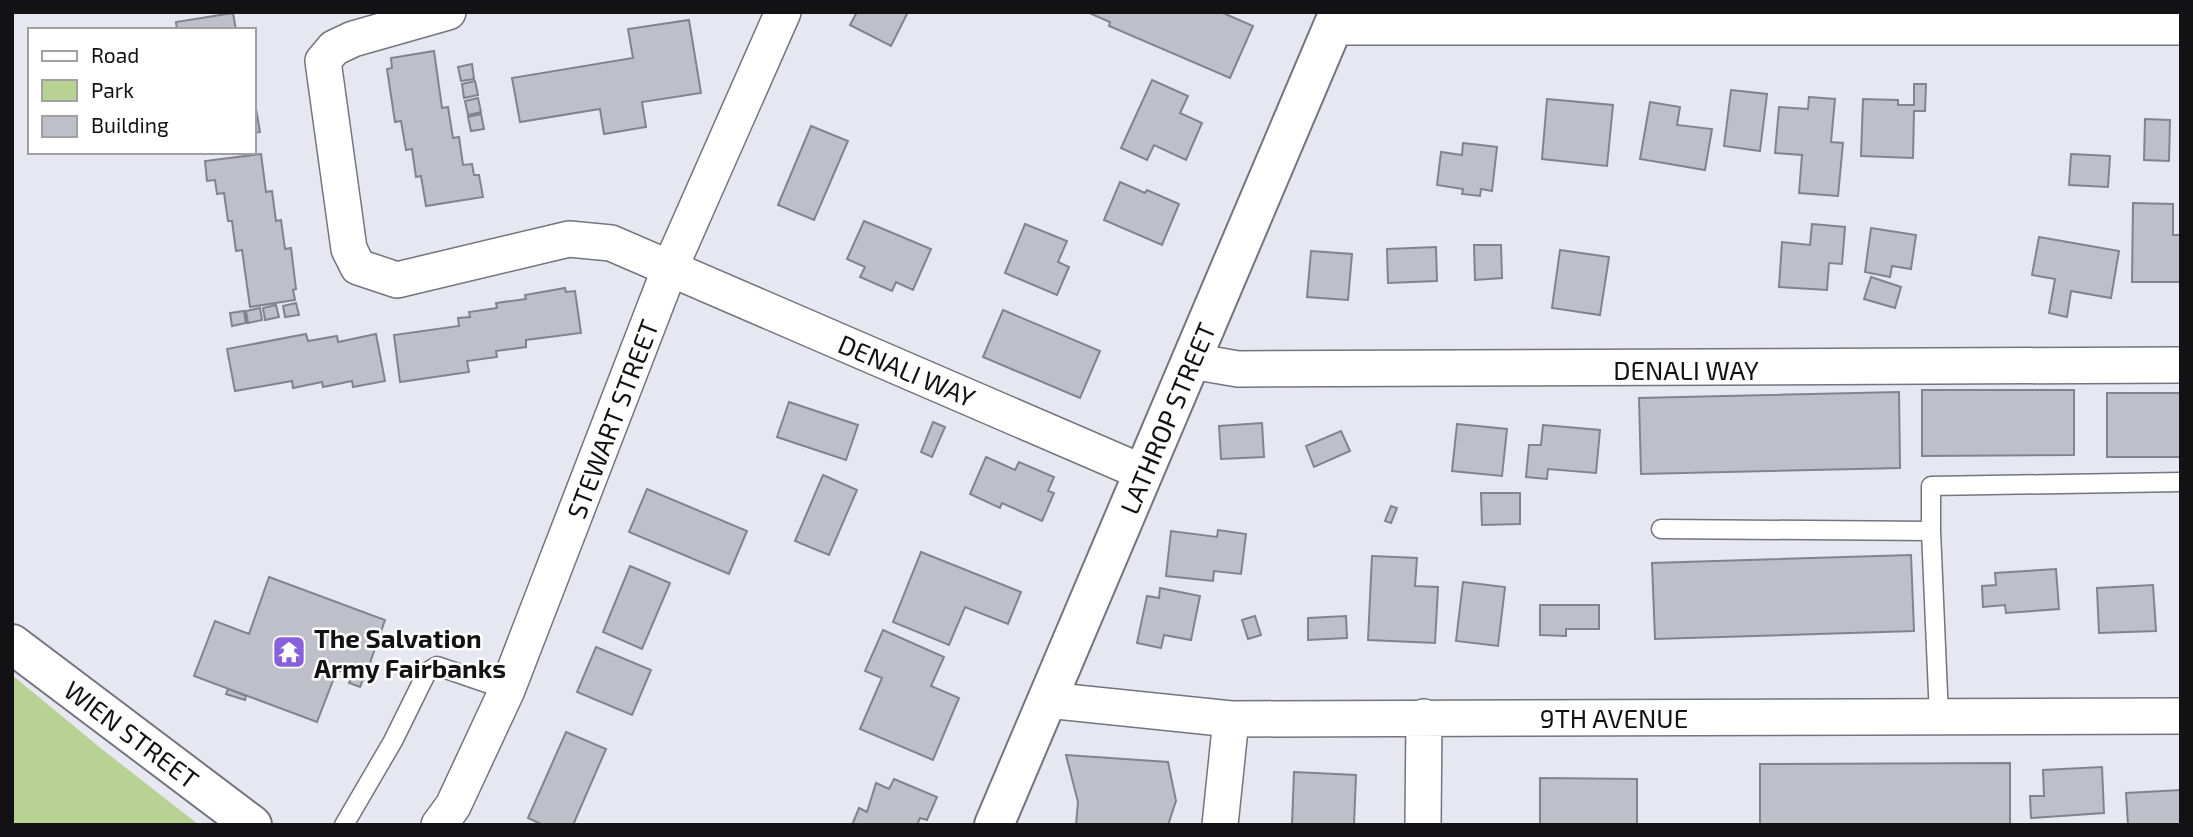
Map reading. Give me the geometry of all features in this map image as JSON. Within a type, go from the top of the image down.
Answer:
[{"type":"street","name":"DENALI WAY","points":[[448,12],[353,38],[334,48],[323,61],[349,249],[358,267],[397,280],[569,239],[611,243],[1144,473]]},
{"type":"street","name":"STEWART STREET","points":[[439,825],[453,806],[507,690],[670,268],[783,12]]},
{"type":"street","points":[[1336,20],[2181,27]]},
{"type":"street","name":"LATHROP STREET","points":[[994,825],[1336,20]]},
{"type":"street","name":"DENALI WAY","points":[[1191,360],[1238,369],[2181,365]]},
{"type":"street","name":"WIEN STREET","points":[[12,644],[252,825]]},
{"type":"street","name":"9TH AVENUE","points":[[1047,700],[1231,719],[2181,716]]},
{"type":"street","points":[[1423,825],[1424,717]]},
{"type":"street","points":[[1220,825],[1231,719]]},
{"type":"lane","points":[[1939,717],[1931,486],[2181,482]]},
{"type":"lane","points":[[1661,529],[1931,530]]},
{"type":"lane","points":[[344,825],[393,741],[427,672],[437,666],[507,690]]},
{"type":"green space","points":[[12,675],[103,750],[199,825],[12,825]]},
{"type":"building","points":[[857,12],[908,12],[891,46],[850,25]]},
{"type":"building","points":[[1087,12],[1221,12],[1253,26],[1230,78],[1109,26],[1110,22]]},
{"type":"building","points":[[233,13],[236,28],[177,28],[176,22]]},
{"type":"building","points":[[689,20],[701,93],[642,102],[646,127],[604,134],[600,109],[520,122],[512,78],[633,58],[628,29]]},
{"type":"building","points":[[434,51],[442,108],[448,107],[453,138],[459,137],[463,165],[472,164],[474,175],[479,175],[483,197],[426,206],[421,176],[416,177],[412,149],[406,150],[401,121],[395,122],[387,69],[392,68],[391,58]]},
{"type":"building","points":[[472,64],[474,79],[461,81],[458,67]]},
{"type":"building","points":[[1152,80],[1188,96],[1180,113],[1202,123],[1186,160],[1154,145],[1147,160],[1121,148]]},
{"type":"building","points":[[475,81],[478,95],[464,98],[462,84]]},
{"type":"building","points":[[1914,84],[1926,84],[1925,111],[1914,111],[1913,158],[1861,156],[1863,99],[1898,100],[1898,105],[1914,105]]},
{"type":"building","points":[[1731,90],[1767,94],[1760,151],[1724,146]]},
{"type":"building","points":[[1809,97],[1835,99],[1831,142],[1843,143],[1838,196],[1799,193],[1802,155],[1775,153],[1779,107],[1808,109]]},
{"type":"building","points":[[478,98],[481,112],[468,115],[465,101]]},
{"type":"building","points":[[1547,99],[1613,105],[1607,166],[1542,159]]},
{"type":"building","points":[[1650,102],[1680,107],[1677,125],[1712,129],[1705,170],[1640,159]]},
{"type":"building","points":[[256,109],[260,132],[256,133]]},
{"type":"building","points":[[481,114],[484,129],[471,131],[468,117]]},
{"type":"building","points":[[2145,119],[2170,120],[2169,161],[2144,160]]},
{"type":"building","points":[[811,126],[848,141],[814,220],[778,205]]},
{"type":"building","points":[[1463,143],[1497,147],[1492,191],[1481,189],[1480,196],[1462,194],[1463,189],[1437,185],[1441,152],[1462,155]]},
{"type":"building","points":[[261,154],[266,192],[272,191],[276,221],[281,220],[285,249],[291,248],[296,289],[293,290],[295,300],[250,307],[242,250],[236,251],[232,221],[228,221],[224,193],[217,194],[215,180],[207,181],[205,161]]},
{"type":"building","points":[[2071,154],[2110,156],[2108,187],[2069,185]]},
{"type":"building","points":[[1120,182],[1179,204],[1162,245],[1104,220]]},
{"type":"building","points":[[2133,203],[2173,204],[2173,235],[2181,235],[2181,282],[2132,282]]},
{"type":"building","points":[[864,221],[931,249],[913,290],[896,282],[892,291],[860,277],[865,267],[847,259]]},
{"type":"building","points":[[1025,224],[1067,241],[1058,262],[1069,267],[1057,295],[1005,273]]},
{"type":"building","points":[[1812,224],[1845,227],[1842,264],[1829,263],[1827,290],[1779,287],[1782,242],[1810,245]]},
{"type":"building","points":[[1871,228],[1916,235],[1911,269],[1892,266],[1890,277],[1865,272]]},
{"type":"building","points":[[2039,237],[2119,251],[2111,298],[2071,291],[2067,317],[2049,313],[2055,279],[2032,275]]},
{"type":"building","points":[[1474,245],[1501,245],[1502,278],[1475,280]]},
{"type":"building","points":[[1436,247],[1437,281],[1388,283],[1387,249]]},
{"type":"building","points":[[1560,250],[1609,257],[1600,315],[1552,308]]},
{"type":"building","points":[[1311,251],[1352,254],[1348,300],[1307,297]]},
{"type":"building","points":[[1871,277],[1901,287],[1895,308],[1864,299]]},
{"type":"building","points":[[565,288],[566,292],[575,291],[581,333],[526,340],[526,347],[496,351],[497,357],[467,361],[469,372],[400,382],[394,335],[459,326],[458,318],[470,317],[469,312],[497,308],[496,303],[526,299],[525,295]]},
{"type":"building","points":[[296,303],[299,315],[285,317],[283,306]]},
{"type":"building","points":[[276,305],[279,317],[265,320],[263,308]]},
{"type":"building","points":[[260,308],[262,320],[248,323],[246,311]]},
{"type":"building","points":[[1003,310],[1100,351],[1080,398],[983,357]]},
{"type":"building","points":[[244,311],[246,323],[232,326],[230,313]]},
{"type":"building","points":[[306,334],[308,341],[337,336],[338,342],[376,334],[385,381],[353,387],[352,381],[323,387],[322,382],[293,388],[292,381],[235,391],[227,349]]},
{"type":"building","points":[[1922,390],[2074,390],[2074,455],[1922,456]]},
{"type":"building","points":[[1899,392],[1900,468],[1641,474],[1639,398]]},
{"type":"building","points":[[2107,393],[2181,393],[2181,457],[2107,457]]},
{"type":"building","points":[[789,402],[858,425],[846,460],[777,437]]},
{"type":"building","points":[[933,422],[945,427],[932,457],[921,452]]},
{"type":"building","points":[[1262,423],[1264,457],[1221,459],[1219,426]]},
{"type":"building","points":[[1457,424],[1507,429],[1502,476],[1452,471]]},
{"type":"building","points":[[1543,425],[1600,430],[1596,473],[1548,469],[1547,479],[1526,477],[1529,445],[1541,445]]},
{"type":"building","points":[[1341,431],[1350,451],[1314,467],[1306,446]]},
{"type":"building","points":[[986,457],[1015,470],[1019,462],[1054,477],[1048,491],[1054,493],[1042,521],[1002,503],[1000,508],[970,494]]},
{"type":"building","points":[[823,475],[857,490],[829,555],[795,541]]},
{"type":"building","points":[[647,489],[747,531],[729,574],[629,532]]},
{"type":"building","points":[[1481,493],[1520,493],[1520,524],[1482,525]]},
{"type":"building","points":[[1391,506],[1397,508],[1391,523],[1385,521]]},
{"type":"building","points":[[1218,530],[1246,534],[1241,574],[1214,571],[1213,581],[1166,576],[1171,531],[1217,537]]},
{"type":"building","points":[[921,552],[1021,592],[1008,624],[965,607],[949,645],[893,622]]},
{"type":"building","points":[[1911,555],[1914,631],[1655,639],[1652,563]]},
{"type":"building","points":[[1372,556],[1417,558],[1415,586],[1438,587],[1435,643],[1368,640]]},
{"type":"building","points":[[630,566],[670,583],[642,649],[603,632]]},
{"type":"building","points":[[2056,569],[2059,609],[2006,613],[2005,605],[1983,607],[1982,586],[1996,585],[1995,573]]},
{"type":"building","name":"The Salvation Army Fairbanks","points":[[269,577],[385,620],[364,680],[337,670],[317,722],[194,676],[215,621],[249,634]]},
{"type":"building","points":[[1463,582],[1505,587],[1498,646],[1456,641]]},
{"type":"building","points":[[2153,585],[2156,631],[2099,633],[2097,588]]},
{"type":"building","points":[[1160,588],[1200,596],[1191,640],[1164,635],[1161,648],[1137,643],[1147,596],[1159,598]]},
{"type":"building","points":[[1540,605],[1599,605],[1599,629],[1566,629],[1566,636],[1540,635]]},
{"type":"building","points":[[1255,616],[1261,635],[1248,639],[1242,620]]},
{"type":"building","points":[[1346,616],[1347,638],[1308,640],[1308,618]]},
{"type":"building","points":[[883,630],[944,657],[931,686],[959,698],[933,760],[860,729],[882,678],[865,671]]},
{"type":"building","points":[[596,647],[651,670],[632,715],[577,692]]},
{"type":"building","points":[[353,675],[363,679],[360,687],[349,683]]},
{"type":"building","points":[[228,689],[246,696],[245,700],[226,694]]},
{"type":"building","points":[[566,732],[606,749],[573,825],[543,825],[528,818]]},
{"type":"building","points":[[1066,755],[1168,762],[1176,801],[1168,825],[1076,825],[1078,802]]},
{"type":"building","points":[[2010,763],[2010,825],[1760,825],[1760,764]]},
{"type":"building","points":[[2102,767],[2104,813],[2031,818],[2030,796],[2044,796],[2043,770]]},
{"type":"building","points":[[1294,772],[1356,775],[1354,825],[1292,825]]},
{"type":"building","points":[[1540,778],[1637,779],[1637,825],[1540,825]]},
{"type":"building","points":[[894,779],[937,797],[927,820],[920,818],[917,825],[852,825],[859,808],[867,812],[876,783],[889,789]]},
{"type":"building","points":[[2181,790],[2181,825],[2128,825],[2126,793]]},
{"type":"place","name":"The Salvation Army Fairbanks","points":[[289,652]]}]
